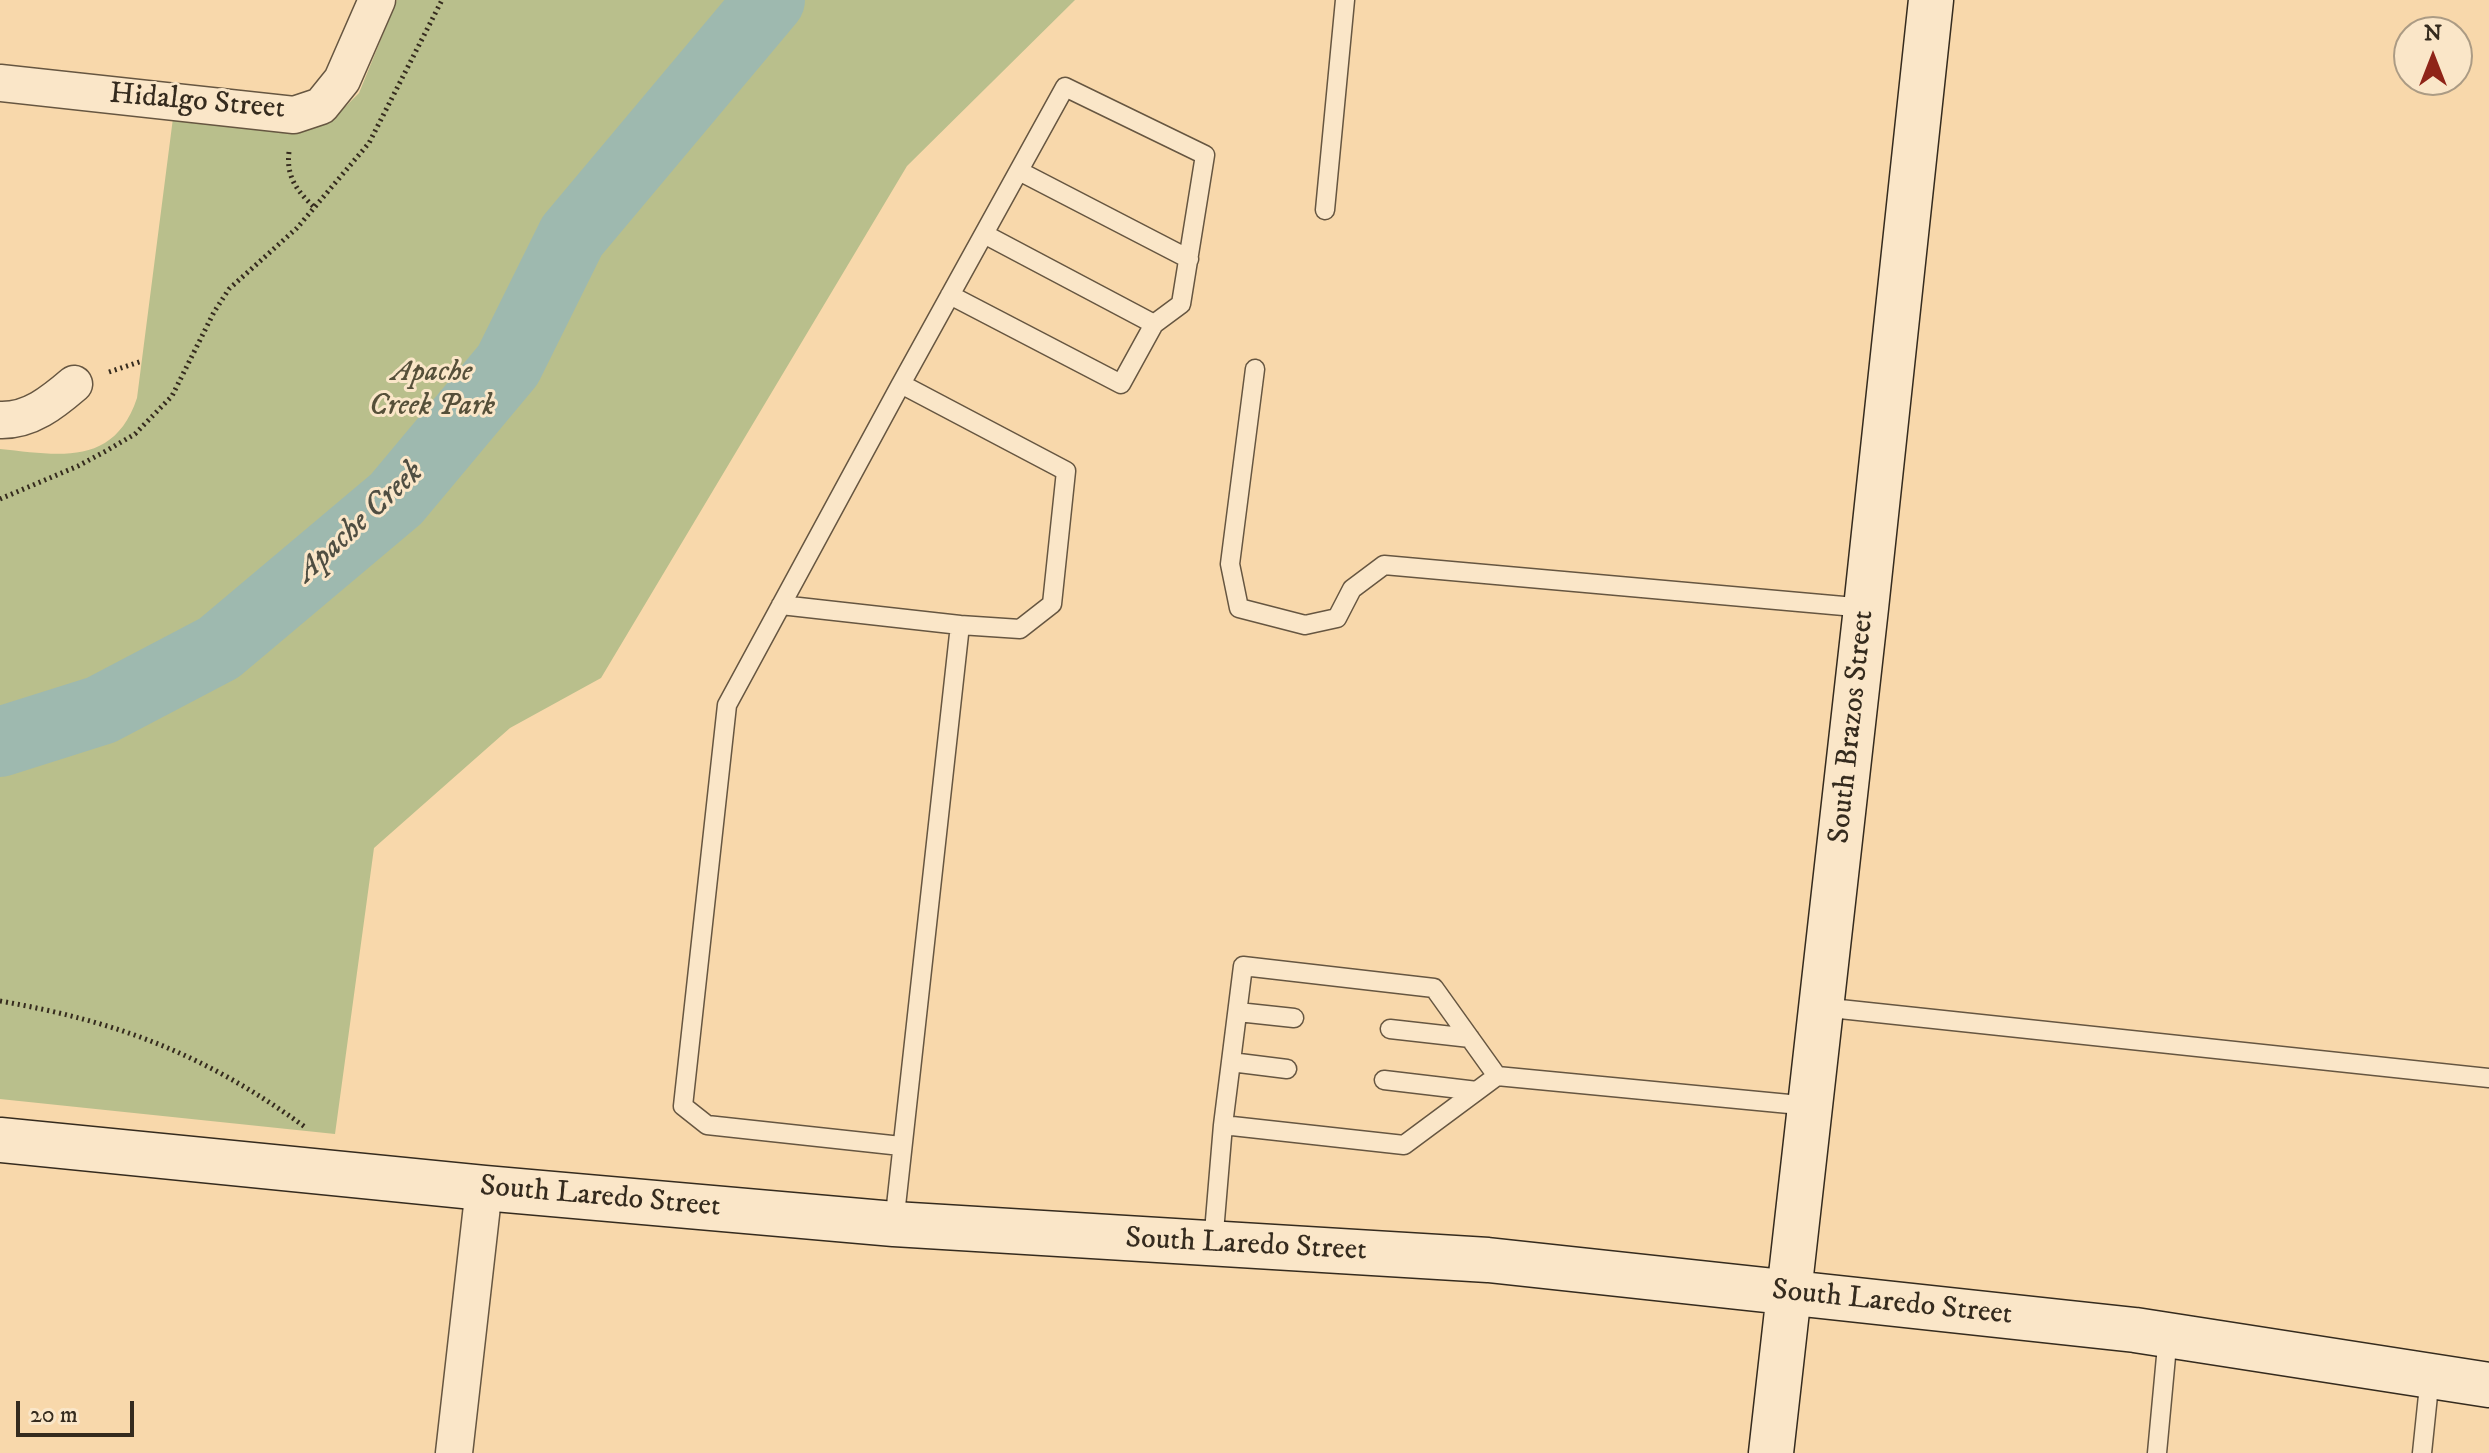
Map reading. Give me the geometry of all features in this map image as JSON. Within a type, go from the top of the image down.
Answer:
[{"type":"main road","name":"South Brazos Street","points":[[1771,1453],[1931,0]]},
{"type":"main road","name":"South Laredo Street","points":[[0,1140],[484,1188],[894,1224],[1488,1260],[2168,1335],[2489,1385]]},
{"type":"street","name":"Hidalgo Street","points":[[0,83],[294,115],[321,106],[342,80],[377,0]]},
{"type":"street","points":[[0,420],[9,421],[46,408],[74,384]]},
{"type":"street","points":[[454,1453],[484,1188]]},
{"type":"lane","points":[[1325,210],[1345,0]]},
{"type":"lane","points":[[901,1146],[707,1125],[683,1106],[727,705],[901,384],[950,295],[1019,171],[1065,87],[1205,155],[1181,304],[1154,324],[1121,384],[950,295]]},
{"type":"lane","points":[[1019,171],[1189,259]]},
{"type":"lane","points":[[984,234],[1154,324]]},
{"type":"lane","points":[[1255,369],[1230,564],[1239,608],[1305,625],[1337,618],[1352,589],[1384,565],[1866,608]]},
{"type":"lane","points":[[781,605],[1020,629],[1052,604],[1066,471],[901,384]]},
{"type":"lane","points":[[894,1224],[960,625]]},
{"type":"lane","points":[[1213,1244],[1223,1125],[1243,966],[1434,988],[1497,1076]]},
{"type":"lane","points":[[1821,1007],[2489,1078]]},
{"type":"lane","points":[[1238,1012],[1294,1018]]},
{"type":"lane","points":[[1390,1029],[1470,1038]]},
{"type":"lane","points":[[1231,1062],[1287,1069]]},
{"type":"lane","points":[[1223,1125],[1404,1145],[1497,1076],[1810,1106]]},
{"type":"lane","points":[[1384,1080],[1477,1091]]},
{"type":"lane","points":[[2157,1453],[2168,1335]]},
{"type":"lane","points":[[2422,1453],[2430,1376]]},
{"type":"path","points":[[0,499],[78,466],[135,434],[172,396],[214,312],[229,289],[297,228],[369,143],[442,0]]},
{"type":"path","points":[[290,151],[288,164],[292,181],[315,208]]},
{"type":"path","points":[[0,1001],[62,1012],[128,1031],[186,1054],[226,1075],[305,1127]]},
{"type":"green space","name":"Apache Creek Park","points":[[397,0],[1075,0],[907,166],[601,678],[510,728],[374,848],[335,1134],[0,1099],[0,449],[63,454],[82,452],[114,436],[127,420],[137,398],[173,118],[325,120],[343,109],[359,93]]},
{"type":"waterway","name":"Apache Creek","points":[[0,742],[101,710],[219,648],[396,499],[508,365],[572,236],[770,0]]}]
